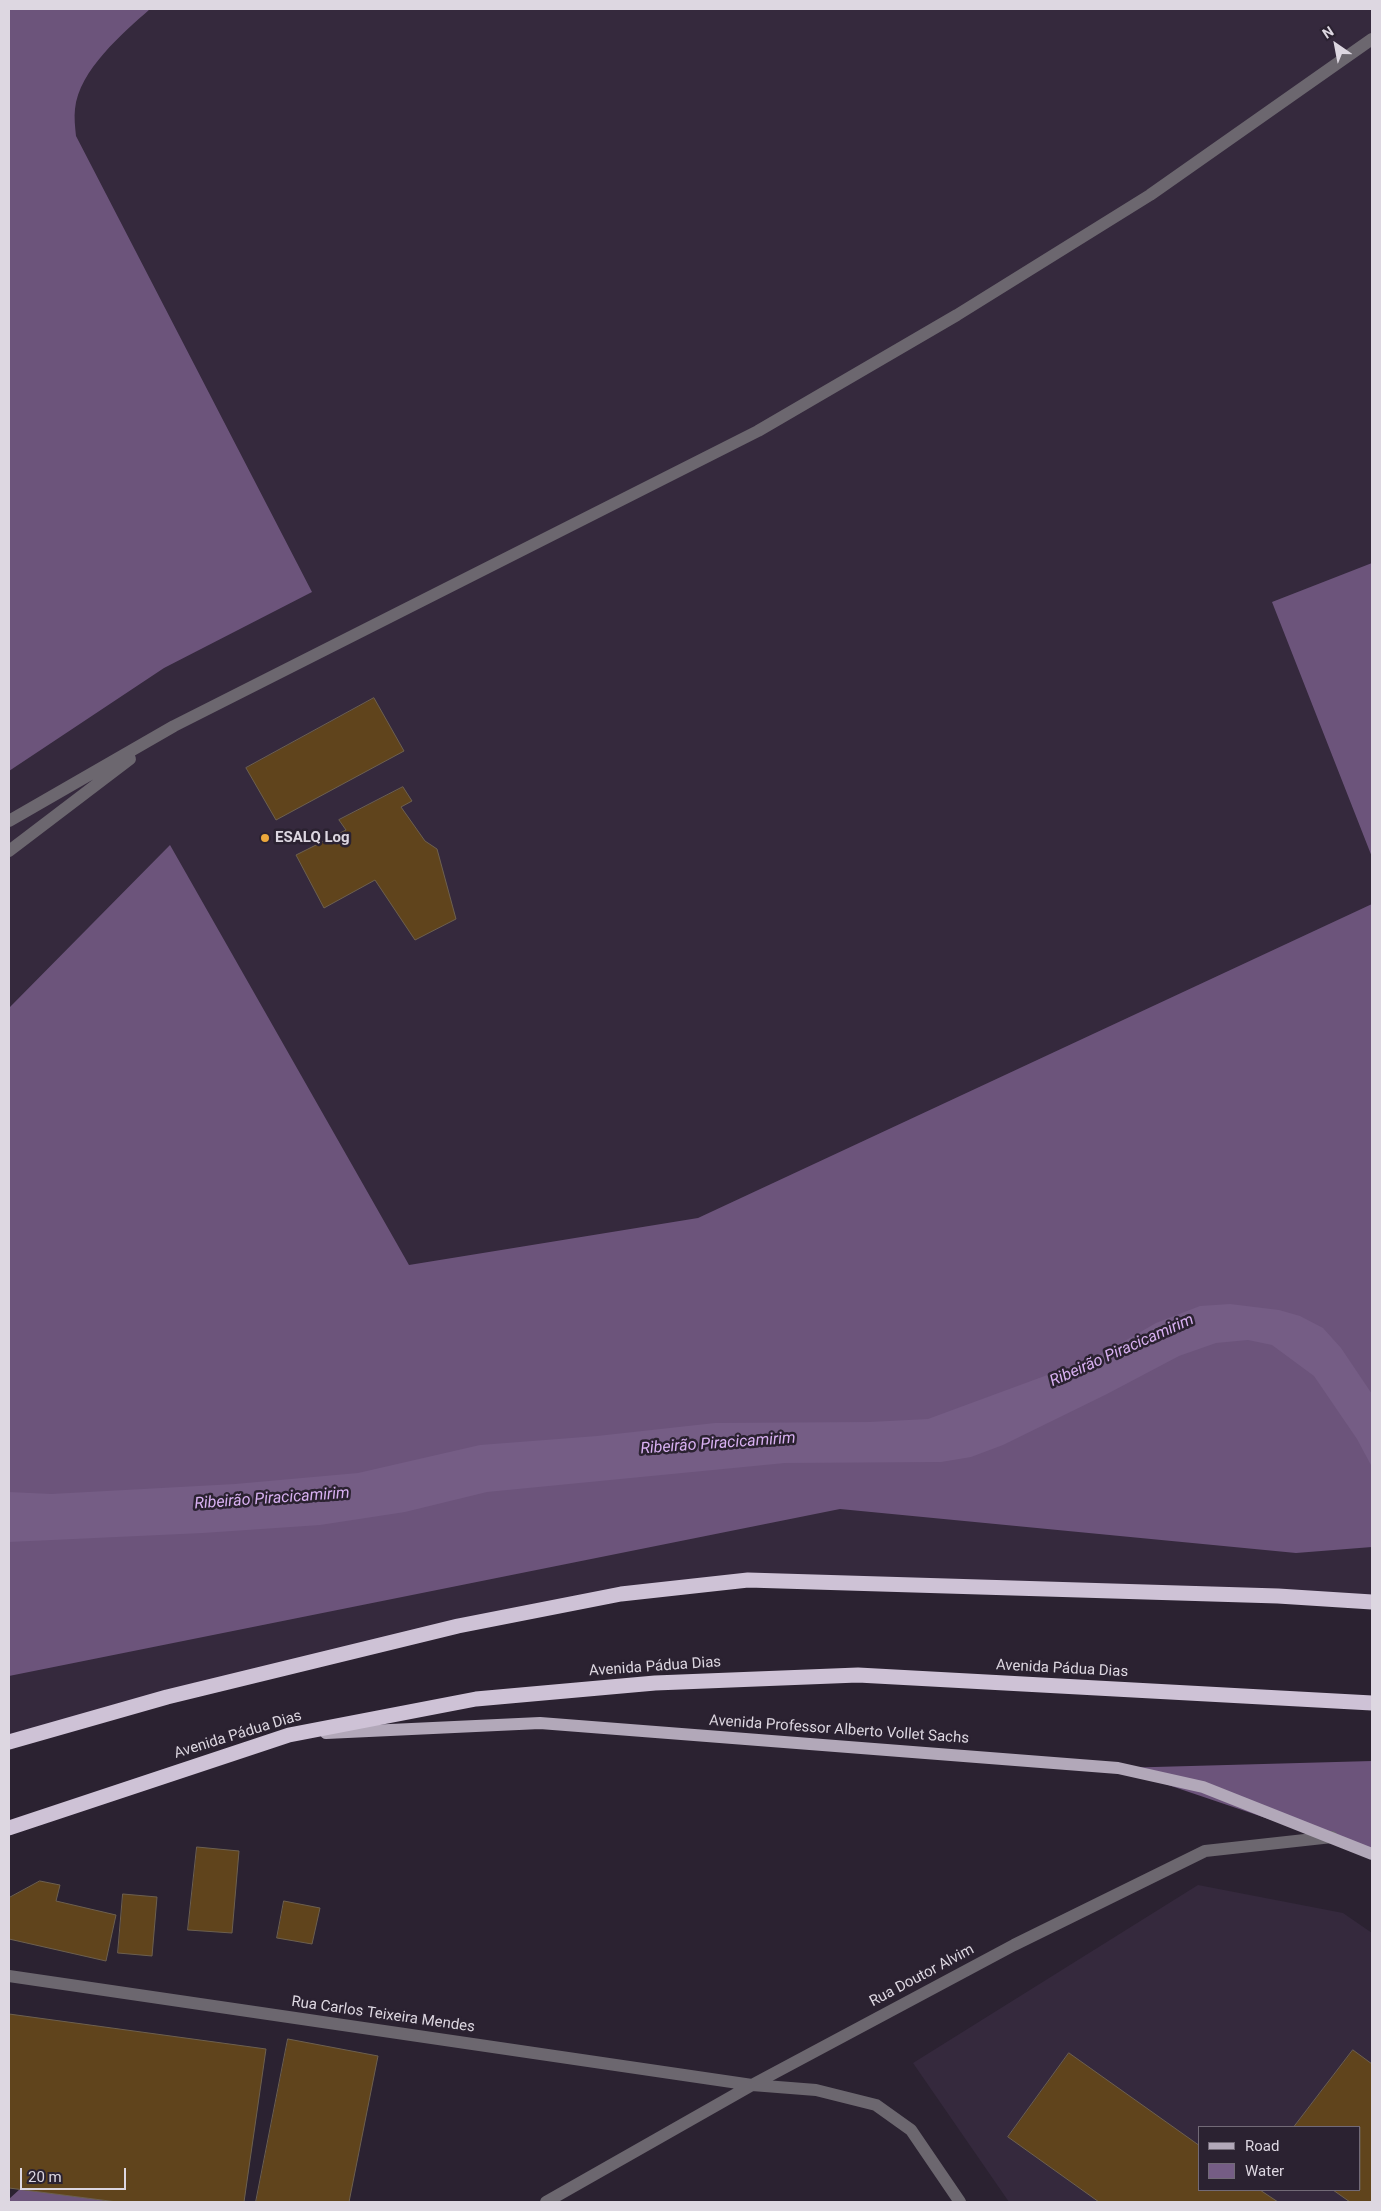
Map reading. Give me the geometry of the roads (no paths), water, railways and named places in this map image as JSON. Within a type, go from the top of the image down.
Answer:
[{"type":"highway","points":[[9,1742],[167,1697],[458,1626],[631,1593],[748,1580],[1278,1596],[1372,1602]]},
{"type":"highway","name":"Avenida Pádua Dias","points":[[9,1828],[289,1734],[476,1700],[655,1683],[858,1675],[1372,1703]]},
{"type":"main road","name":"Avenida Professor Alberto Vollet Sachs","points":[[289,1734],[540,1723],[1118,1768],[1203,1787],[1372,1854]]},
{"type":"street","points":[[9,821],[174,726],[758,431],[957,315],[1150,195],[1372,39]]},
{"type":"street","points":[[9,851],[174,726]]},
{"type":"street","name":"Rua Doutor Alvim","points":[[546,2202],[752,2085],[1014,1945],[1205,1850],[1333,1837]]},
{"type":"street","name":"Rua Carlos Teixeira Mendes","points":[[9,1976],[752,2085],[816,2090],[876,2105],[911,2130],[960,2202]]},
{"type":"water","name":"Ribeirão Piracicamirim","points":[[1230,1304],[1279,1310],[1300,1316],[1323,1328],[1341,1348],[1372,1394],[1372,1467],[1357,1439],[1314,1376],[1272,1345],[1248,1340],[1216,1343],[1179,1356],[1003,1445],[971,1457],[941,1462],[785,1463],[487,1492],[405,1512],[320,1525],[203,1533],[9,1542],[9,1492],[51,1494],[235,1484],[358,1473],[480,1445],[597,1436],[715,1423],[869,1422],[928,1419],[1069,1367],[1109,1350],[1156,1323],[1200,1306]]},
{"type":"place","name":"ESALQ Log","points":[[265,838]]}]
